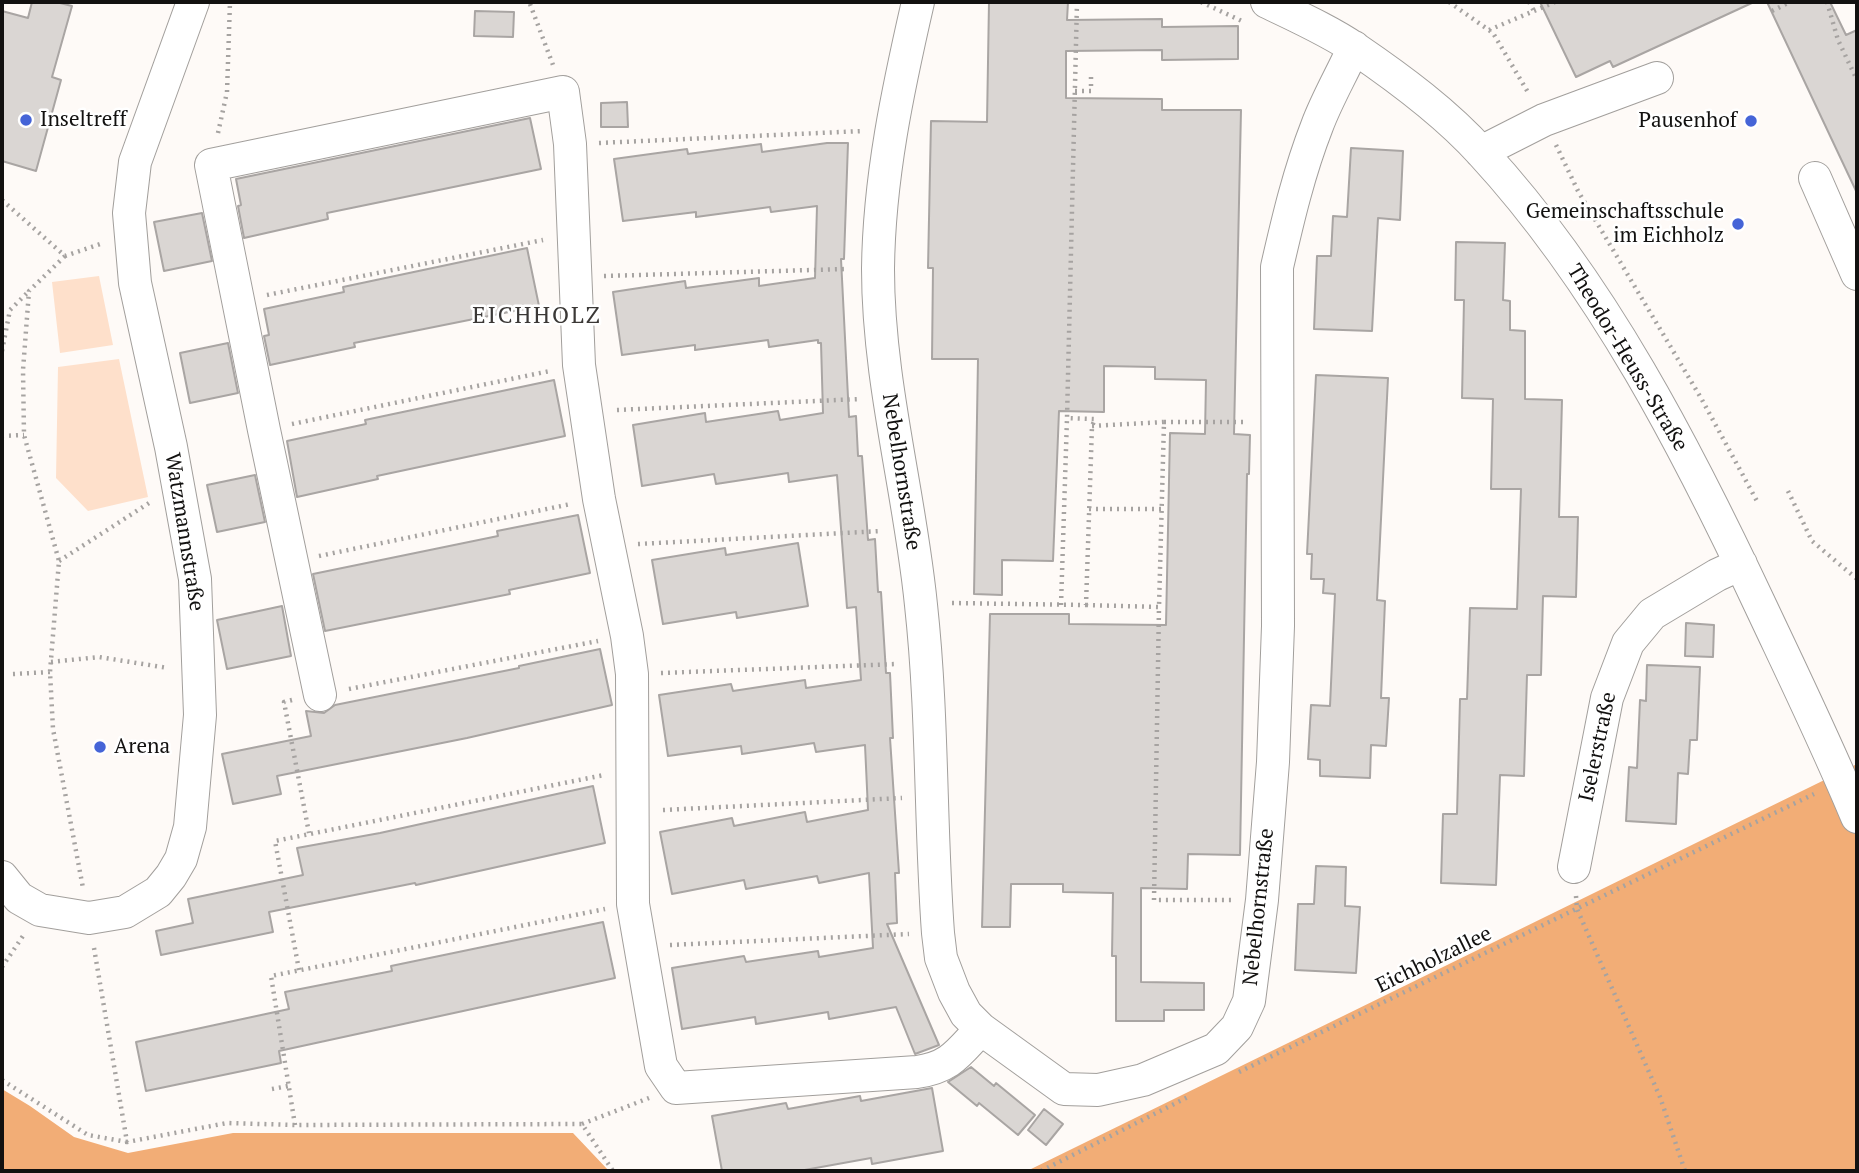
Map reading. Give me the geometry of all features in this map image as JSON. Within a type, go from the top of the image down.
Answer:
[{"type":"street","name":"Watzmannstraße","points":[[2,877],[19,898],[40,910],[89,918],[125,912],[158,892],[171,876],[181,859],[190,827],[201,715],[195,579],[171,447],[135,283],[129,213],[135,162],[193,2]]},
{"type":"street","name":"Nebelhornstraße","points":[[918,2],[890,129],[878,268],[882,336],[921,603],[938,933],[942,958],[954,992],[966,1014],[981,1029],[1064,1089],[1098,1090],[1122,1087],[1216,1049],[1237,1027],[1249,1001],[1262,900],[1273,762],[1278,626],[1277,267],[1289,213],[1308,151],[1318,123],[1354,47]]},
{"type":"street","name":"Theodor-Heuss-Straße","points":[[1257,13],[1354,47],[1430,105],[1481,152],[1553,237],[1592,295],[1662,411],[1722,522],[1857,817]]},
{"type":"street","points":[[1481,152],[1545,120],[1657,78]]},
{"type":"street","points":[[320,695],[211,165],[563,92],[570,144],[579,365],[599,499],[632,674],[633,904],[660,1066],[676,1088],[936,1069],[948,1063],[981,1029]]},
{"type":"street","points":[[1815,178],[1857,274]]},
{"type":"street","name":"Iselerstraße","points":[[1574,867],[1606,698],[1628,643],[1653,614],[1717,575],[1741,564]]},
{"type":"path","points":[[211,165],[227,92],[230,2]]},
{"type":"path","points":[[1061,605],[1077,2]]},
{"type":"path","points":[[1201,2],[1257,13]]},
{"type":"path","points":[[1449,2],[1489,30],[1545,120],[1578,191],[1701,398],[1758,503]]},
{"type":"path","points":[[1530,2],[1534,11]]},
{"type":"path","points":[[1489,30],[1555,2]]},
{"type":"path","points":[[1772,11],[1790,2]]},
{"type":"path","points":[[1827,2],[1838,40],[1857,80]]},
{"type":"path","points":[[530,4],[563,92]]},
{"type":"path","points":[[1075,91],[1091,91],[1091,76]]},
{"type":"path","points":[[570,144],[890,129]]},
{"type":"path","points":[[2,200],[65,256]]},
{"type":"path","points":[[238,300],[574,234]]},
{"type":"path","points":[[2,351],[10,310],[65,256],[104,243],[113,249],[130,247]]},
{"type":"path","points":[[575,277],[878,268]]},
{"type":"path","points":[[29,291],[23,370],[24,435],[59,561],[50,672],[53,729],[89,918],[127,1142]]},
{"type":"path","points":[[264,430],[579,365]]},
{"type":"path","points":[[585,412],[890,397]]},
{"type":"path","points":[[1067,418],[1095,419],[1092,426],[1086,605]]},
{"type":"path","points":[[1092,426],[1278,421]]},
{"type":"path","points":[[1164,422],[1154,900],[1262,900]]},
{"type":"path","points":[[2,436],[24,435]]},
{"type":"path","points":[[1788,491],[1812,541],[1857,579]]},
{"type":"path","points":[[291,561],[599,499]]},
{"type":"path","points":[[59,561],[150,503]]},
{"type":"path","points":[[1089,509],[1162,509]]},
{"type":"path","points":[[609,545],[910,529]]},
{"type":"path","points":[[921,603],[1159,607]]},
{"type":"path","points":[[320,695],[626,636]]},
{"type":"path","points":[[51,662],[99,657],[120,659],[147,667],[173,668]]},
{"type":"path","points":[[632,674],[926,663]]},
{"type":"path","points":[[13,674],[50,672]]},
{"type":"path","points":[[284,702],[309,833]]},
{"type":"path","points":[[299,970],[275,841],[633,769]]},
{"type":"path","name":"Eichholzallee","points":[[1233,1075],[1842,781]]},
{"type":"path","points":[[634,812],[930,796]]},
{"type":"path","points":[[1574,867],[1577,909],[1660,1097],[1685,1171]]},
{"type":"path","points":[[295,1125],[271,976],[633,904]]},
{"type":"path","points":[[2,967],[29,926]]},
{"type":"path","points":[[641,946],[938,933]]},
{"type":"path","points":[[2,1080],[88,1135],[127,1142],[227,1123],[582,1124],[676,1088]]},
{"type":"path","points":[[272,1089],[288,1086]]},
{"type":"path","points":[[1041,1171],[1197,1093]]},
{"type":"path","points":[[582,1124],[613,1171]]},
{"type":"shaded area","points":[[99,276],[113,345],[60,353],[52,282]]},
{"type":"shaded area","points":[[119,359],[148,497],[88,511],[56,478],[58,367]]},
{"type":"shaded area","points":[[1857,764],[1857,1171],[1027,1171]]},
{"type":"shaded area","points":[[2,1089],[74,1137],[128,1153],[233,1133],[573,1133],[609,1171],[2,1171]]},
{"type":"building","name":"Inseltreff","points":[[32,2],[56,2],[72,6],[52,77],[61,80],[36,171],[2,161],[2,11],[28,18]]},
{"type":"building","points":[[989,2],[1068,2],[1067,20],[1162,19],[1162,27],[1238,26],[1238,59],[1162,60],[1162,50],[1066,51],[1066,98],[1162,99],[1162,110],[1241,110],[1234,434],[1250,435],[1240,855],[1188,854],[1187,889],[1141,888],[1141,982],[1204,983],[1204,1010],[1164,1010],[1164,1021],[1116,1021],[1116,956],[1112,956],[1113,893],[1063,892],[1063,884],[1011,884],[1010,927],[982,927],[990,614],[1069,614],[1069,624],[1166,625],[1170,433],[1205,434],[1206,380],[1155,379],[1155,367],[1104,366],[1104,412],[1059,411],[1053,561],[1002,560],[1002,595],[974,594],[978,359],[932,359],[933,268],[928,268],[931,121],[987,122]]},
{"type":"building","points":[[1540,2],[1754,2],[1613,67],[1610,61],[1576,77]]},
{"type":"building","points":[[1767,2],[1830,2],[1846,35],[1857,30],[1857,193]]},
{"type":"building","points":[[475,11],[514,12],[513,37],[474,36]]},
{"type":"building","points":[[627,102],[628,127],[601,127],[601,103]]},
{"type":"building","points":[[530,118],[541,169],[327,213],[328,219],[244,238],[236,179]]},
{"type":"building","points":[[827,143],[848,143],[844,259],[841,259],[849,417],[856,416],[858,456],[862,456],[868,540],[875,539],[886,673],[890,673],[893,738],[890,738],[899,873],[895,873],[897,923],[887,924],[939,1045],[915,1054],[896,1007],[829,1019],[828,1012],[756,1024],[755,1017],[682,1029],[672,968],[744,956],[746,962],[818,951],[819,957],[873,948],[869,873],[819,883],[817,876],[746,889],[744,880],[672,894],[660,832],[732,818],[734,826],[805,812],[807,822],[868,810],[865,745],[816,752],[814,743],[742,754],[741,746],[668,756],[659,695],[731,684],[733,691],[805,680],[806,688],[861,680],[856,607],[847,608],[837,475],[789,482],[788,473],[716,484],[714,474],[642,486],[633,425],[705,413],[706,422],[778,411],[780,420],[823,413],[821,343],[818,343],[818,340],[769,347],[768,340],[695,350],[695,345],[622,355],[613,292],[685,281],[686,288],[759,278],[759,286],[815,278],[817,206],[771,212],[770,207],[696,217],[696,212],[623,221],[614,159],[687,149],[688,154],[761,144],[762,152]]},
{"type":"building","points":[[1351,148],[1403,151],[1400,220],[1378,218],[1372,331],[1314,329],[1317,256],[1331,256],[1333,216],[1347,217]]},
{"type":"building","points":[[202,213],[212,261],[164,271],[154,222]]},
{"type":"building","points":[[1456,242],[1505,243],[1503,300],[1510,301],[1510,330],[1525,331],[1525,399],[1562,400],[1559,517],[1578,517],[1576,597],[1543,596],[1541,675],[1527,675],[1524,776],[1500,775],[1496,885],[1441,883],[1443,814],[1457,814],[1460,699],[1467,699],[1470,608],[1517,609],[1521,489],[1491,489],[1493,399],[1462,398],[1464,300],[1455,300]]},
{"type":"building","points":[[527,248],[539,306],[354,343],[355,347],[270,365],[264,336],[269,335],[264,309],[344,292],[343,287]]},
{"type":"building","points":[[228,343],[238,393],[190,403],[180,353]]},
{"type":"building","points":[[1316,375],[1388,378],[1377,600],[1385,601],[1381,698],[1389,698],[1386,746],[1371,745],[1370,778],[1320,776],[1320,760],[1308,759],[1311,705],[1330,706],[1335,594],[1323,593],[1324,579],[1311,579],[1312,554],[1307,554]]},
{"type":"building","points":[[554,380],[565,436],[377,476],[378,479],[297,497],[287,441],[366,424],[365,420]]},
{"type":"building","points":[[255,475],[265,522],[217,532],[207,485]]},
{"type":"building","points":[[578,515],[590,573],[509,590],[510,594],[325,631],[313,574],[498,536],[497,531]]},
{"type":"building","points":[[798,543],[808,606],[737,618],[736,612],[663,624],[652,560],[725,548],[726,555]]},
{"type":"building","points":[[282,606],[291,656],[227,669],[217,620]]},
{"type":"building","points":[[1686,623],[1714,625],[1713,657],[1685,656]]},
{"type":"building","points":[[600,649],[612,705],[467,738],[277,776],[281,794],[233,804],[222,754],[311,736],[306,711],[324,713],[335,705]]},
{"type":"building","points":[[1647,665],[1700,667],[1697,740],[1690,740],[1688,774],[1678,773],[1676,824],[1626,821],[1629,767],[1637,768],[1640,700],[1646,701]]},
{"type":"building","points":[[593,786],[605,843],[416,885],[415,883],[269,912],[273,932],[161,955],[156,931],[193,923],[188,899],[303,875],[297,848],[380,833]]},
{"type":"building","points":[[1316,866],[1346,867],[1345,906],[1360,907],[1356,973],[1295,970],[1298,904],[1314,904]]},
{"type":"building","points":[[603,922],[615,978],[279,1051],[281,1063],[146,1091],[136,1042],[289,1009],[285,992],[392,971],[391,966]]},
{"type":"building","points":[[971,1067],[994,1086],[996,1083],[1035,1115],[1018,1135],[948,1082]]},
{"type":"building","points":[[932,1088],[943,1151],[872,1164],[871,1158],[799,1171],[722,1171],[712,1116],[786,1103],[788,1109],[860,1096],[861,1101]]},
{"type":"building","points":[[1044,1109],[1063,1124],[1046,1145],[1028,1130]]},
{"type":"place","name":"Inseltreff","points":[[26,120]]},
{"type":"place","name":"Pausenhof","points":[[1751,121]]},
{"type":"place","name":"Gemeinschaftsschule im Eichholz","points":[[1738,224]]},
{"type":"place","name":"Arena","points":[[100,747]]},
{"type":"district","name":"EICHHOLZ","points":[[537,316]]}]
